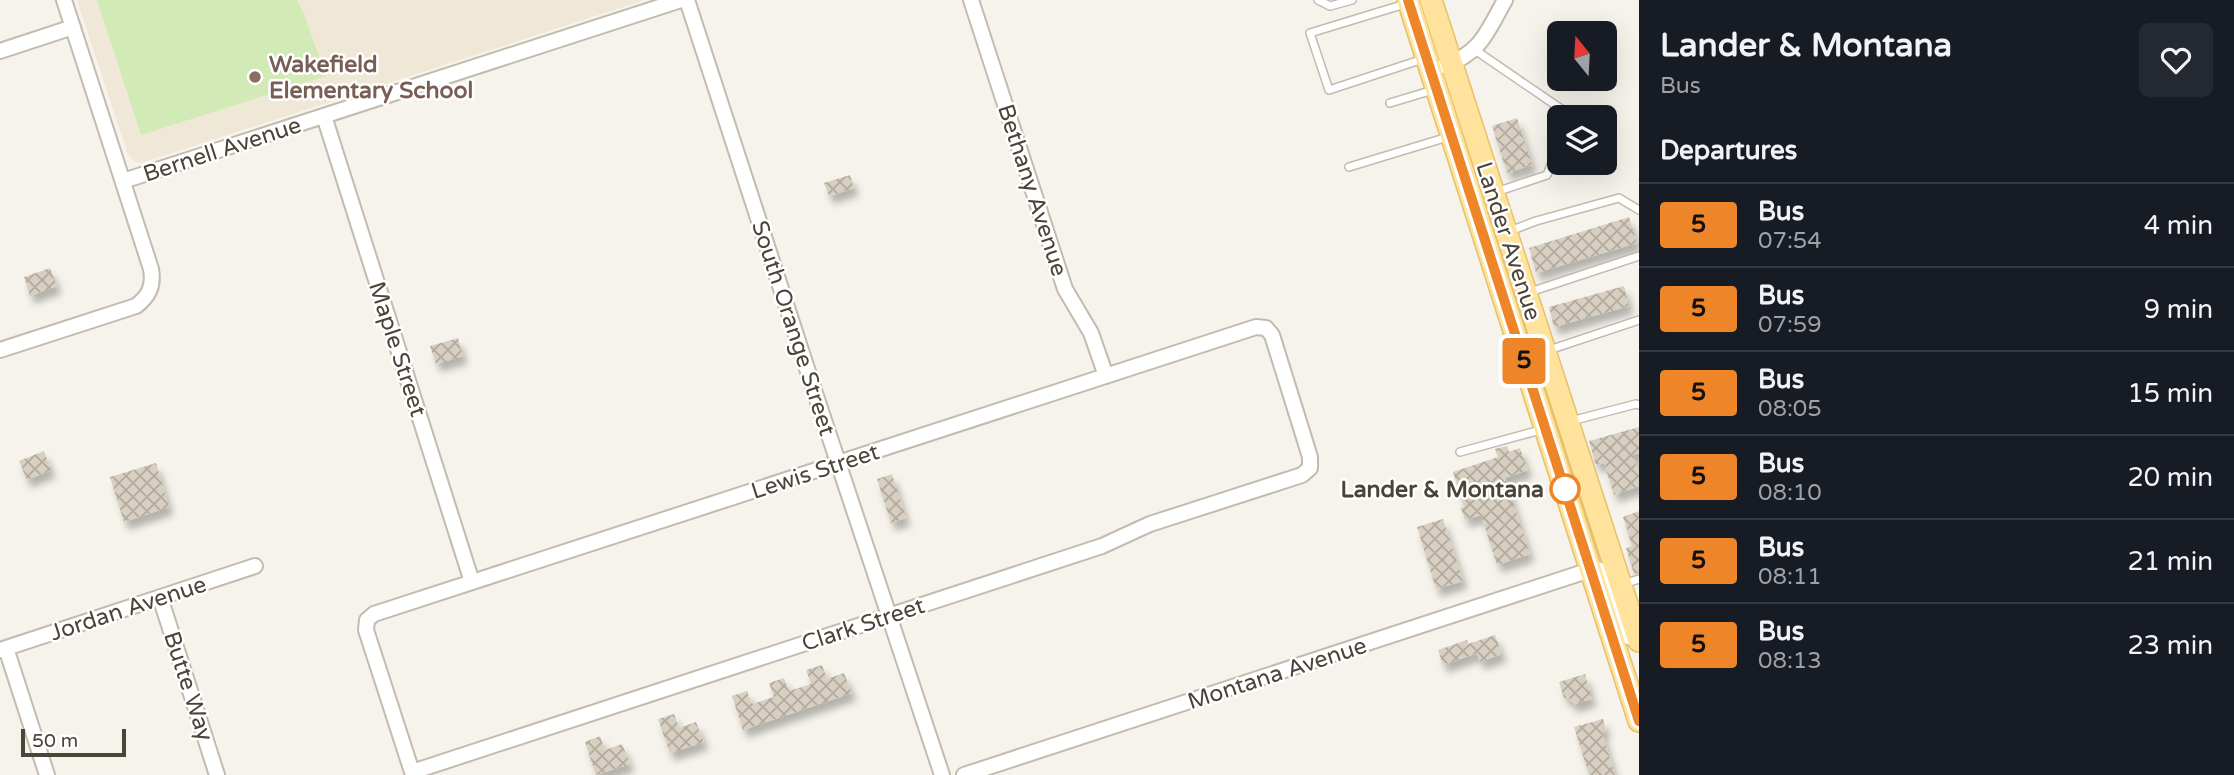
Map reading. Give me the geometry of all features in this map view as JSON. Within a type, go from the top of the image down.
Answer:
[{"type":"main road","name":"Lander Avenue","points":[[1431,0],[1567,422],[1631,582],[1639,641]]},
{"type":"main road","name":"Lander Avenue","points":[[1408,1],[1639,722]]},
{"type":"street","points":[[0,351],[130,309],[149,293],[152,281],[151,269],[64,0]]},
{"type":"street","name":"Bernell Avenue","points":[[123,181],[681,0]]},
{"type":"street","name":"South Orange Street","points":[[687,0],[942,775]]},
{"type":"street","name":"Bethany Avenue","points":[[971,0],[1066,289],[1091,333],[1106,376]]},
{"type":"street","points":[[1432,72],[1466,57],[1475,50],[1505,0]]},
{"type":"street","points":[[0,51],[73,27]]},
{"type":"street","name":"Maple Street","points":[[324,116],[472,582]]},
{"type":"street","name":"Lewis Street","points":[[412,773],[366,630],[367,620],[374,614],[1256,327],[1266,328],[1272,335],[1310,457],[1310,468]]},
{"type":"street","name":"Clark Street","points":[[412,773],[1102,546],[1143,527],[1302,475],[1310,468]]},
{"type":"street","name":"Jordan Avenue","points":[[3,649],[255,566]]},
{"type":"street","points":[[1590,570],[1598,569],[1604,573],[1623,632],[1639,641]]},
{"type":"street","name":"Montana Avenue","points":[[964,775],[1590,570]]},
{"type":"street","name":"Butte Way","points":[[160,597],[217,775]]},
{"type":"street","points":[[3,649],[47,775]]},
{"type":"lane","points":[[1318,0],[1330,6],[1352,0]]},
{"type":"lane","points":[[1408,1],[1310,33],[1329,90],[1432,72]]},
{"type":"lane","points":[[1475,50],[1554,105]]},
{"type":"lane","points":[[1390,103],[1432,72]]},
{"type":"lane","points":[[1349,167],[1451,135]]},
{"type":"lane","points":[[1493,193],[1547,175]]},
{"type":"lane","points":[[1506,232],[1619,198],[1639,211]]},
{"type":"lane","points":[[1527,294],[1639,256]]},
{"type":"lane","points":[[1545,351],[1639,320]]},
{"type":"lane","points":[[1567,422],[1638,402]]},
{"type":"lane","points":[[1460,452],[1546,428]]},
{"type":"shaded area","name":"Wakefield Elementary School","points":[[77,0],[645,0],[141,163],[135,162],[128,155]]},
{"type":"green space","points":[[97,0],[297,0],[326,76],[141,135]]},
{"type":"building","points":[[1517,118],[1532,165],[1507,173],[1492,126]]},
{"type":"building","points":[[850,175],[854,188],[829,196],[824,183]]},
{"type":"building","points":[[1629,217],[1637,243],[1536,273],[1529,248]]},
{"type":"building","points":[[50,268],[57,286],[30,296],[24,277]]},
{"type":"building","points":[[1624,286],[1629,306],[1554,327],[1549,307]]},
{"type":"building","points":[[458,338],[463,356],[436,364],[430,346]]},
{"type":"building","points":[[1639,427],[1639,453],[1633,455],[1639,473],[1639,486],[1614,495],[1604,463],[1596,465],[1589,441]]},
{"type":"building","points":[[1507,446],[1509,452],[1520,448],[1528,470],[1505,478],[1530,554],[1497,565],[1481,515],[1465,520],[1461,508],[1464,507],[1453,472],[1498,457],[1495,449]]},
{"type":"building","points":[[44,451],[51,470],[27,480],[19,461]]},
{"type":"building","points":[[156,463],[169,507],[124,522],[110,477]]},
{"type":"building","points":[[892,474],[906,518],[891,523],[877,479]]},
{"type":"building","points":[[1639,511],[1639,573],[1634,574],[1626,548],[1632,546],[1623,517]]},
{"type":"building","points":[[1443,519],[1463,581],[1436,589],[1417,527]]},
{"type":"building","points":[[1495,635],[1502,654],[1480,662],[1477,653],[1443,665],[1438,650],[1467,640],[1468,644]]},
{"type":"building","points":[[822,665],[827,679],[844,673],[852,693],[743,730],[732,696],[747,691],[752,704],[774,697],[769,683],[784,678],[789,691],[811,684],[806,670]]},
{"type":"building","points":[[1585,674],[1592,699],[1572,705],[1569,697],[1564,698],[1559,682]]},
{"type":"building","points":[[674,714],[679,728],[696,722],[704,742],[670,753],[658,719]]},
{"type":"building","points":[[1603,719],[1606,731],[1602,732],[1615,775],[1589,775],[1574,727]]},
{"type":"building","points":[[600,736],[605,750],[622,744],[630,764],[596,775],[585,742]]},
{"type":"bus line","name":"5","points":[[1408,0],[1639,721]]},
{"type":"place","name":"Wakefield Elementary School","points":[[255,77]]},
{"type":"place","name":"Lander & Montana","points":[[1565,489]]}]
